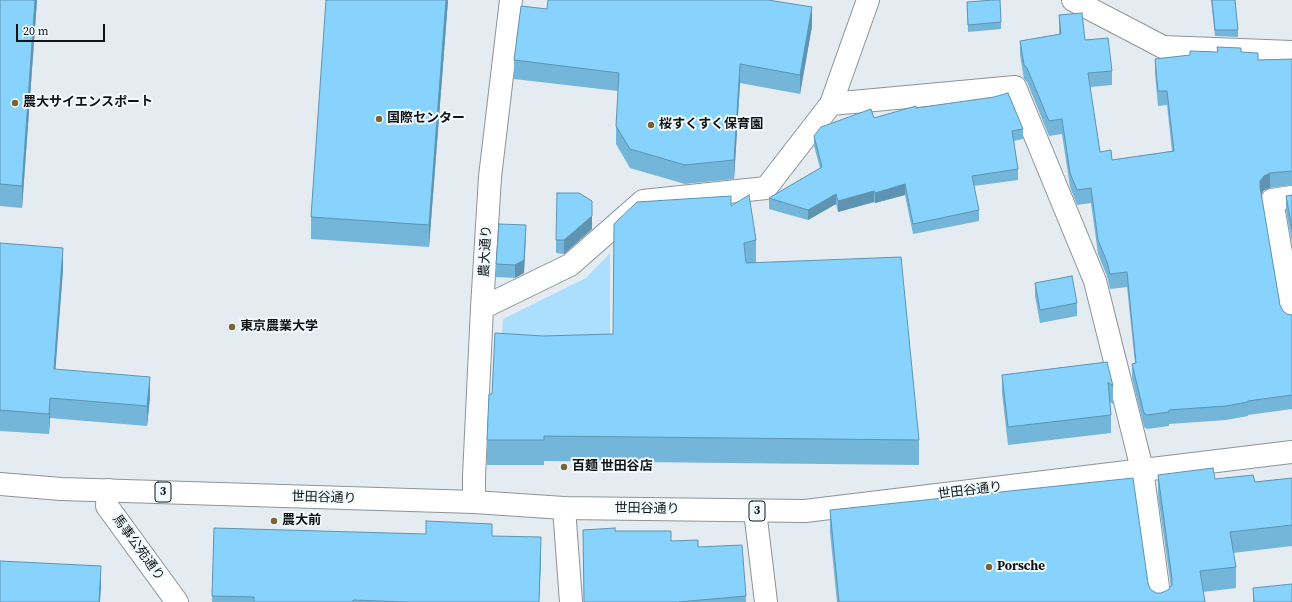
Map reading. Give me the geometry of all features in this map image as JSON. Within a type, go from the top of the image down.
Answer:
[{"type":"street","name":"農大通り","points":[[474,502],[482,308],[490,177],[511,0]]},
{"type":"street","points":[[482,308],[570,265],[643,201],[766,188],[831,104],[868,0]]},
{"type":"street","points":[[1073,0],[1163,47],[1292,52]]},
{"type":"street","points":[[831,104],[1015,87],[1095,281],[1142,469],[1160,602]]},
{"type":"street","points":[[1292,197],[1272,200],[1292,317]]},
{"type":"street","name":"世田谷通り","points":[[0,484],[61,489],[474,502],[564,508],[805,511],[1292,452]]},
{"type":"street","name":"馬事公苑通り","points":[[108,490],[108,506],[177,602]]},
{"type":"street","points":[[564,508],[571,602]]},
{"type":"street","points":[[755,511],[766,602]]},
{"type":"shaded area","points":[[610,253],[610,340],[501,348],[503,319],[586,278]]},
{"type":"building","name":"農大サイエンスポート","points":[[0,0],[35,0],[22,186],[0,184]]},
{"type":"building","name":"国際センター","points":[[326,0],[446,0],[429,225],[311,217]]},
{"type":"building","points":[[548,0],[768,0],[812,7],[800,75],[740,64],[734,160],[685,165],[630,149],[616,126],[619,73],[514,60],[521,6],[547,9]]},
{"type":"building","points":[[1000,0],[1001,22],[968,25],[967,2]]},
{"type":"building","points":[[1212,0],[1235,0],[1238,30],[1215,30]]},
{"type":"building","points":[[1082,13],[1085,40],[1108,38],[1112,71],[1088,73],[1100,152],[1111,150],[1112,160],[1174,151],[1167,91],[1158,91],[1155,59],[1190,55],[1190,51],[1218,52],[1217,47],[1241,48],[1241,52],[1258,53],[1258,60],[1292,59],[1292,171],[1270,173],[1264,176],[1260,181],[1260,187],[1280,305],[1283,311],[1292,315],[1292,395],[1248,401],[1226,406],[1169,410],[1169,412],[1147,415],[1144,413],[1132,364],[1136,363],[1127,272],[1110,274],[1098,240],[1091,188],[1077,190],[1070,173],[1062,119],[1049,121],[1027,68],[1024,65],[1020,41],[1061,34],[1059,15]]},
{"type":"building","points":[[1008,93],[1023,129],[1012,131],[1018,169],[972,176],[979,210],[913,224],[905,184],[875,193],[874,191],[838,201],[836,194],[808,210],[769,198],[822,167],[814,136],[821,127],[871,109],[874,118],[916,106],[916,108],[994,97]]},
{"type":"building","points":[[557,193],[579,193],[592,201],[592,216],[564,240],[556,240]]},
{"type":"building","points":[[749,195],[756,240],[744,243],[746,263],[901,257],[919,440],[544,436],[544,440],[487,440],[489,394],[492,394],[495,333],[543,336],[613,334],[614,224],[637,202],[731,196],[731,206]]},
{"type":"building","points":[[1292,195],[1292,229],[1286,196]]},
{"type":"building","points":[[499,224],[526,225],[524,260],[515,265],[496,264]]},
{"type":"building","points":[[0,243],[63,248],[54,369],[150,377],[147,406],[50,398],[49,414],[0,410]]},
{"type":"building","points":[[1072,276],[1077,303],[1040,310],[1035,283]]},
{"type":"building","points":[[1107,362],[1113,386],[1108,382],[1111,415],[1008,427],[1002,375]]},
{"type":"building","name":"Porsche","points":[[1213,468],[1215,479],[1253,475],[1255,482],[1292,478],[1292,525],[1230,532],[1236,567],[1200,571],[1205,602],[839,602],[830,510],[1133,478],[1148,583],[1150,589],[1156,593],[1161,593],[1168,590],[1172,585],[1172,579],[1158,475]]},
{"type":"building","points":[[426,521],[492,524],[492,536],[541,537],[539,602],[406,602],[353,600],[353,602],[254,602],[254,597],[212,596],[214,528],[426,534]]},
{"type":"building","points":[[615,528],[615,531],[671,531],[671,541],[698,540],[698,547],[742,545],[746,596],[678,602],[584,602],[583,530]]},
{"type":"building","points":[[0,561],[101,566],[99,602],[0,602]]},
{"type":"building","points":[[1292,584],[1292,602],[1254,602],[1253,588]]},
{"type":"place","name":"農大サイエンスポート","points":[[15,103]]},
{"type":"place","name":"国際センター","points":[[379,119]]},
{"type":"place","name":"桜すくすく保育園","points":[[651,125]]},
{"type":"place","name":"東京農業大学","points":[[232,327]]},
{"type":"place","name":"百麺 世田谷店","points":[[564,467]]},
{"type":"place","name":"農大前","points":[[274,521]]},
{"type":"place","name":"Porsche","points":[[989,567]]}]
